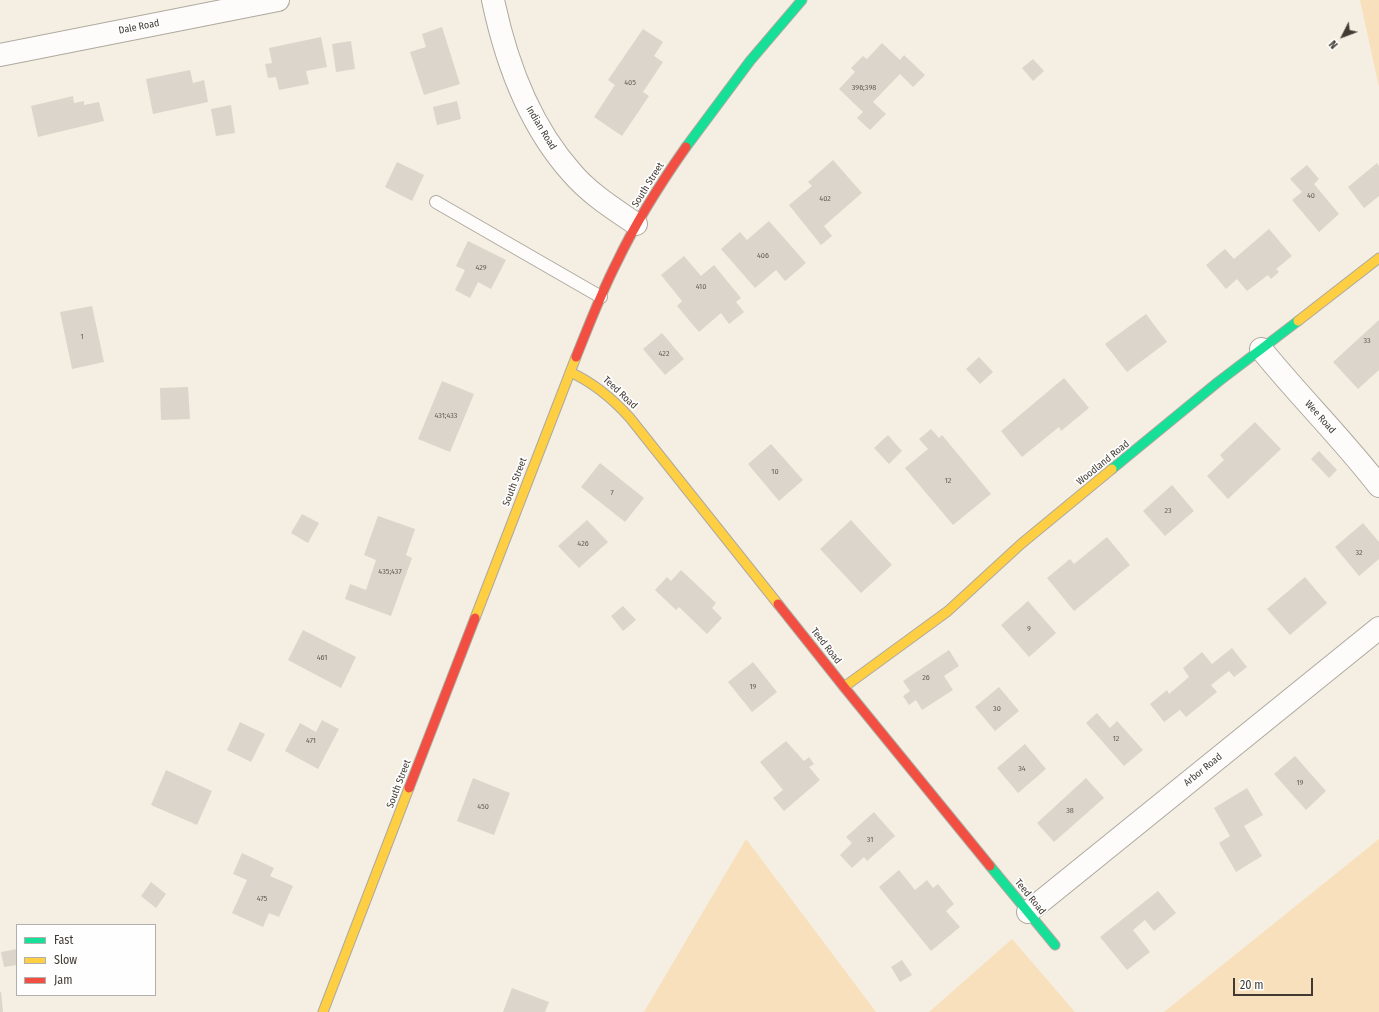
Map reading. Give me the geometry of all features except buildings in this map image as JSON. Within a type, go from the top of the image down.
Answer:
[{"type":"street","name":"Dale Road","points":[[0,55],[278,0]]},
{"type":"street","name":"Indian Road","points":[[493,0],[498,25],[521,92],[543,133],[576,178],[600,199],[636,224]]},
{"type":"street","name":"South Street","points":[[323,1012],[600,297],[636,224],[682,152],[724,93],[765,42],[802,0]]},
{"type":"street","name":"Woodland Road","points":[[844,687],[948,611],[1021,544],[1218,382],[1379,258]]},
{"type":"street","name":"Wee Road","points":[[1260,349],[1342,441],[1379,486]]},
{"type":"street","name":"Teed Road","points":[[570,372],[592,382],[605,392],[638,426],[844,687],[1055,945]]},
{"type":"street","name":"Arbor Road","points":[[1028,912],[1379,628]]},
{"type":"lane","points":[[436,202],[600,297]]},
{"type":"shaded area","points":[[1360,0],[1379,0],[1379,87]]},
{"type":"shaded area","points":[[746,839],[876,1012],[644,1012]]},
{"type":"shaded area","points":[[1379,839],[1379,1012],[1164,1012]]},
{"type":"shaded area","points":[[1012,939],[1075,1012],[929,1012]]},
{"type":"traffic: fast","points":[[686,147],[750,61],[802,0]]},
{"type":"traffic: fast","points":[[1112,469],[1218,382],[1298,321]]},
{"type":"traffic: fast","points":[[990,866],[1055,945]]},
{"type":"traffic: slow","points":[[1298,321],[1379,258]]},
{"type":"traffic: slow","points":[[475,618],[576,357]]},
{"type":"traffic: slow","points":[[570,372],[603,392],[630,418],[778,604]]},
{"type":"traffic: slow","points":[[844,687],[948,611],[1021,544],[1112,469]]},
{"type":"traffic: slow","points":[[323,1012],[409,788]]},
{"type":"traffic: jam","points":[[576,357],[600,297],[624,247],[649,203],[686,147]]},
{"type":"traffic: jam","points":[[778,604],[990,866]]},
{"type":"traffic: jam","points":[[409,788],[475,618]]}]
